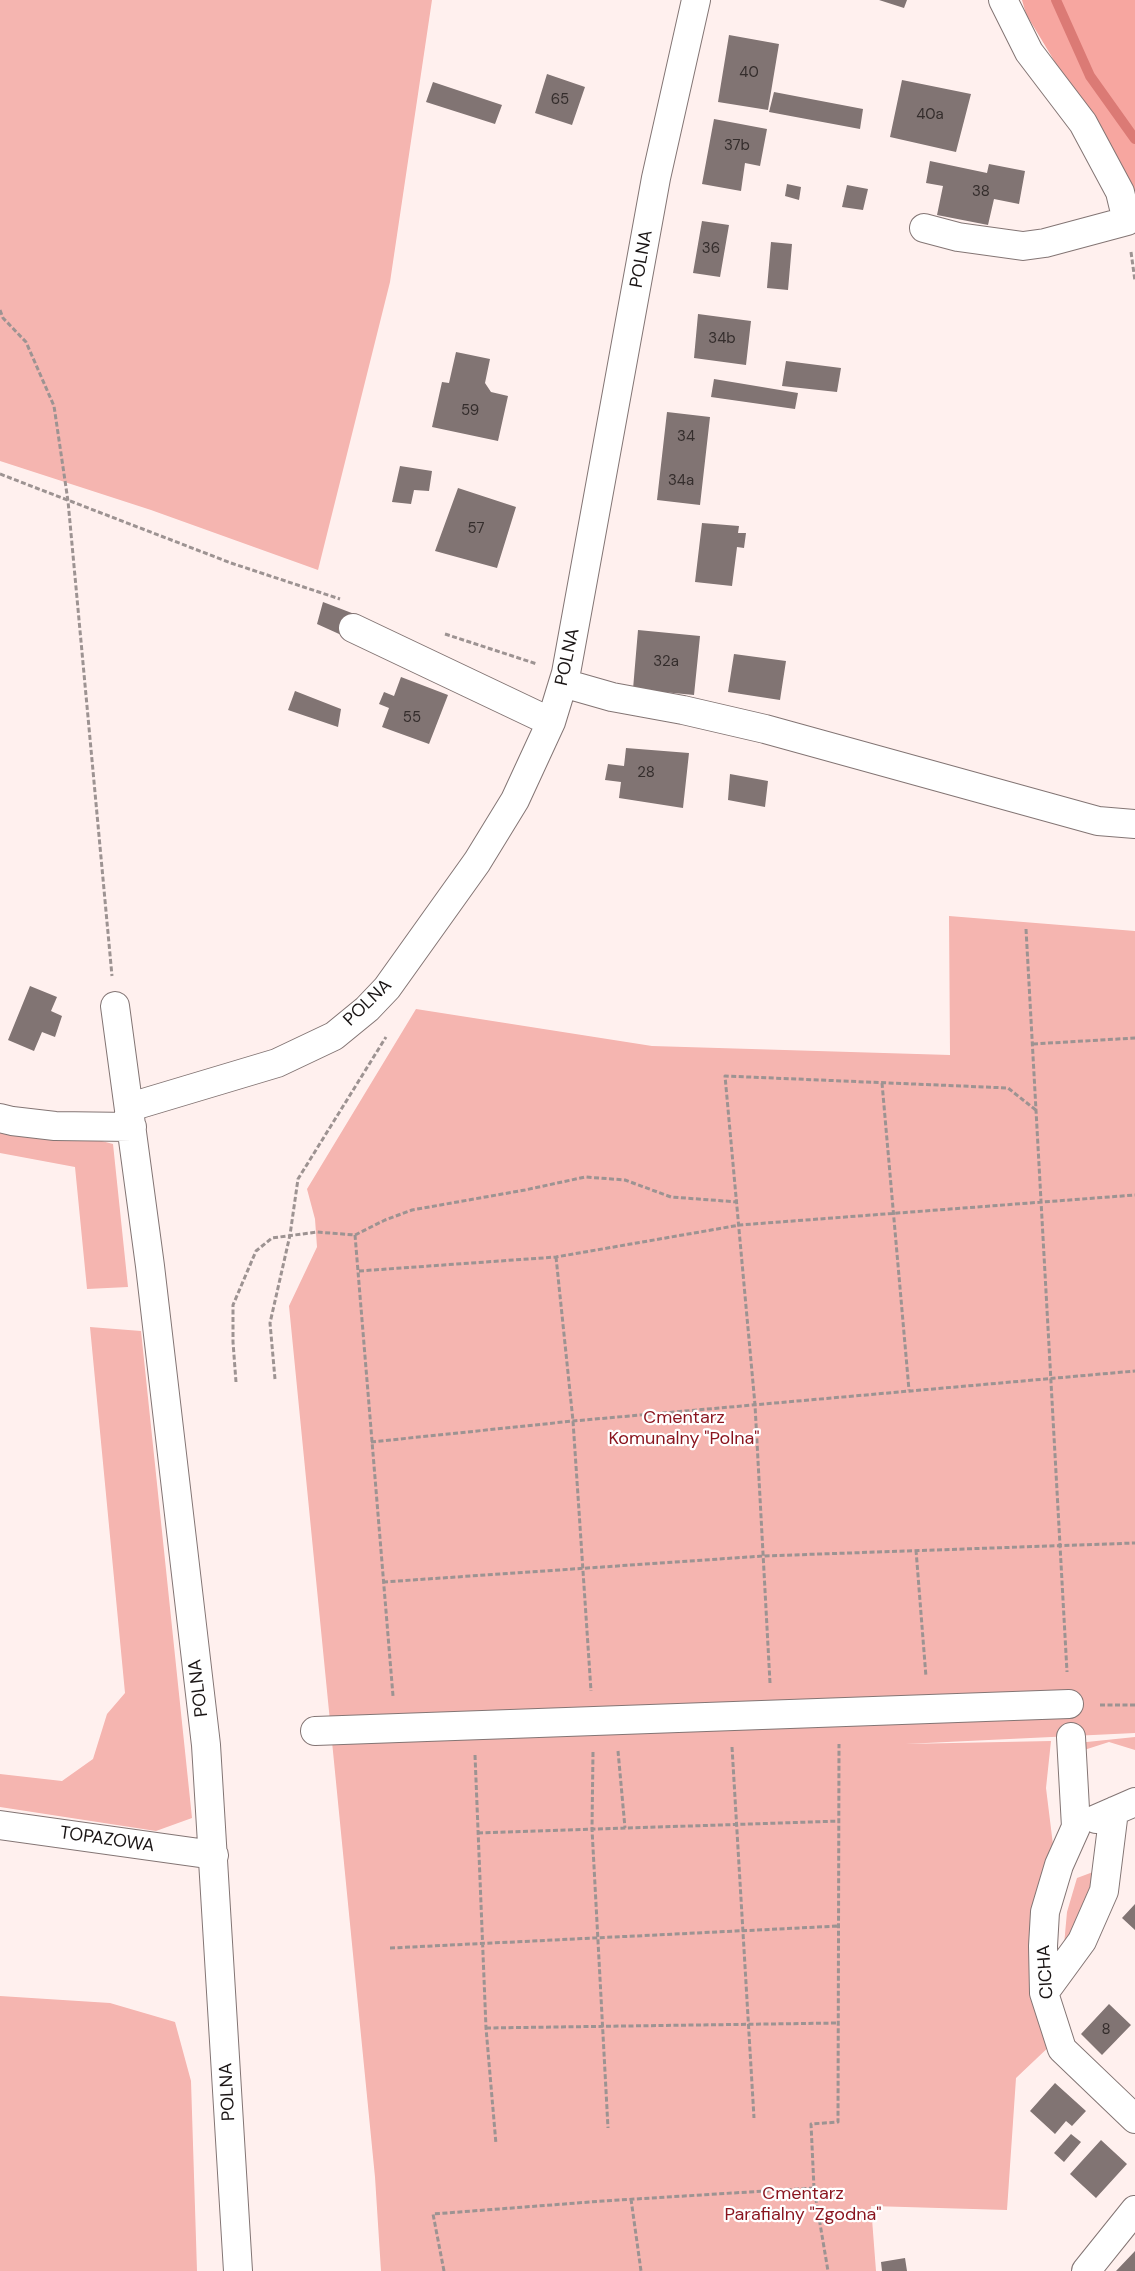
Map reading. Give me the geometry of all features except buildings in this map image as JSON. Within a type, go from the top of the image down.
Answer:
[{"type":"street","name":"POLNA","points":[[131,1117],[286,1059],[334,1036],[387,988],[496,833],[515,800],[551,722],[565,678],[656,178],[696,0]]},
{"type":"street","points":[[924,228],[958,236],[1023,246],[1045,243],[1127,221],[1120,192],[1083,123],[1029,52],[1004,0]]},
{"type":"street","points":[[353,628],[551,722]]},
{"type":"street","points":[[565,678],[612,697],[683,710],[765,729],[1098,821],[1135,824]]},
{"type":"street","name":"POLNA","points":[[115,1006],[131,1117],[206,1745],[238,2271]]},
{"type":"street","points":[[0,1118],[55,1126],[131,1117]]},
{"type":"street","points":[[315,1731],[1069,1704]]},
{"type":"street","points":[[1071,1737],[1076,1827],[1124,1807]]},
{"type":"street","points":[[1044,1993],[1082,1942],[1104,1891],[1124,1807]]},
{"type":"street","name":"TOPAZOWA","points":[[0,1825],[214,1855]]},
{"type":"street","name":"CICHA","points":[[1076,1827],[1059,1865],[1045,1912],[1043,1946],[1044,1993],[1062,2050],[1135,2119]]},
{"type":"street","points":[[1086,2271],[1135,2210]]},
{"type":"path","points":[[0,310],[4,318],[26,342],[54,406],[68,501],[115,1006]]},
{"type":"path","points":[[0,474],[231,563],[342,600]]},
{"type":"path","points":[[444,634],[565,678]]},
{"type":"path","points":[[1026,928],[1069,1704]]},
{"type":"path","points":[[275,1379],[270,1324],[290,1235],[298,1179],[397,1019],[378,998]]},
{"type":"path","points":[[1033,1044],[1135,1038]]},
{"type":"path","points":[[771,1715],[755,1405],[738,1202],[725,1076],[1008,1088],[1037,1111]]},
{"type":"path","points":[[882,1083],[909,1390]]},
{"type":"path","points":[[236,1382],[233,1305],[256,1251],[272,1238],[317,1232],[355,1235],[385,1220],[412,1210],[525,1190],[585,1177],[625,1180],[671,1197],[738,1202]]},
{"type":"path","points":[[359,1271],[556,1256],[740,1225],[1135,1195]]},
{"type":"path","points":[[355,1235],[396,1728]]},
{"type":"path","points":[[371,1442],[573,1421],[1135,1371]]},
{"type":"path","points":[[383,1582],[763,1556],[1135,1543]]},
{"type":"path","points":[[916,1550],[929,1710]]},
{"type":"path","points":[[828,2271],[814,2188],[811,2124],[838,2122],[839,1713]]},
{"type":"path","points":[[730,1717],[754,2118]]},
{"type":"path","points":[[615,1720],[625,1828]]},
{"type":"path","points":[[474,1726],[486,2028],[496,2144]]},
{"type":"path","points":[[478,1833],[840,1821]]},
{"type":"path","points":[[390,1948],[839,1926]]},
{"type":"path","points":[[486,2028],[838,2023]]},
{"type":"path","points":[[444,2271],[432,2214],[630,2199],[814,2188]]},
{"type":"path","points":[[630,2199],[642,2271]]},
{"type":"green space","points":[[0,0],[432,0],[390,282],[318,570],[151,510],[0,461]]},
{"type":"green space","name":"Cmentarz Komunalny \"Polna\"","points":[[949,916],[1135,931],[1135,1733],[905,1744],[1051,1741],[1046,1788],[1055,1861],[1054,2042],[1016,2078],[1007,2210],[871,2206],[876,2271],[381,2271],[375,2177],[289,1306],[317,1247],[315,1219],[307,1189],[416,1009],[652,1046],[950,1055]]},
{"type":"green space","points":[[0,1114],[113,1144],[128,1287],[87,1289],[75,1167],[0,1153]]},
{"type":"green space","points":[[90,1327],[141,1331],[192,1818],[156,1831],[0,1807],[0,1774],[62,1781],[93,1759],[107,1714],[125,1693]]},
{"type":"green space","points":[[1135,1737],[1135,1750],[1109,1742],[1084,1750],[1077,1743]]},
{"type":"green space","points":[[1093,1872],[1093,1891],[1079,1928],[1064,1945],[1067,1912],[1077,1878]]},
{"type":"green space","points":[[0,1996],[110,2003],[175,2022],[191,2081],[197,2271],[0,2271]]},
{"type":"shaded area","points":[[1022,0],[1135,0],[1135,203],[1125,178],[1026,14]]},
{"type":"waterway","points":[[1056,0],[1090,76],[1135,139]]},
{"type":"park label","name":"Cmentarz Parafialny \"Zgodna\"","points":[[803,2204]]}]
